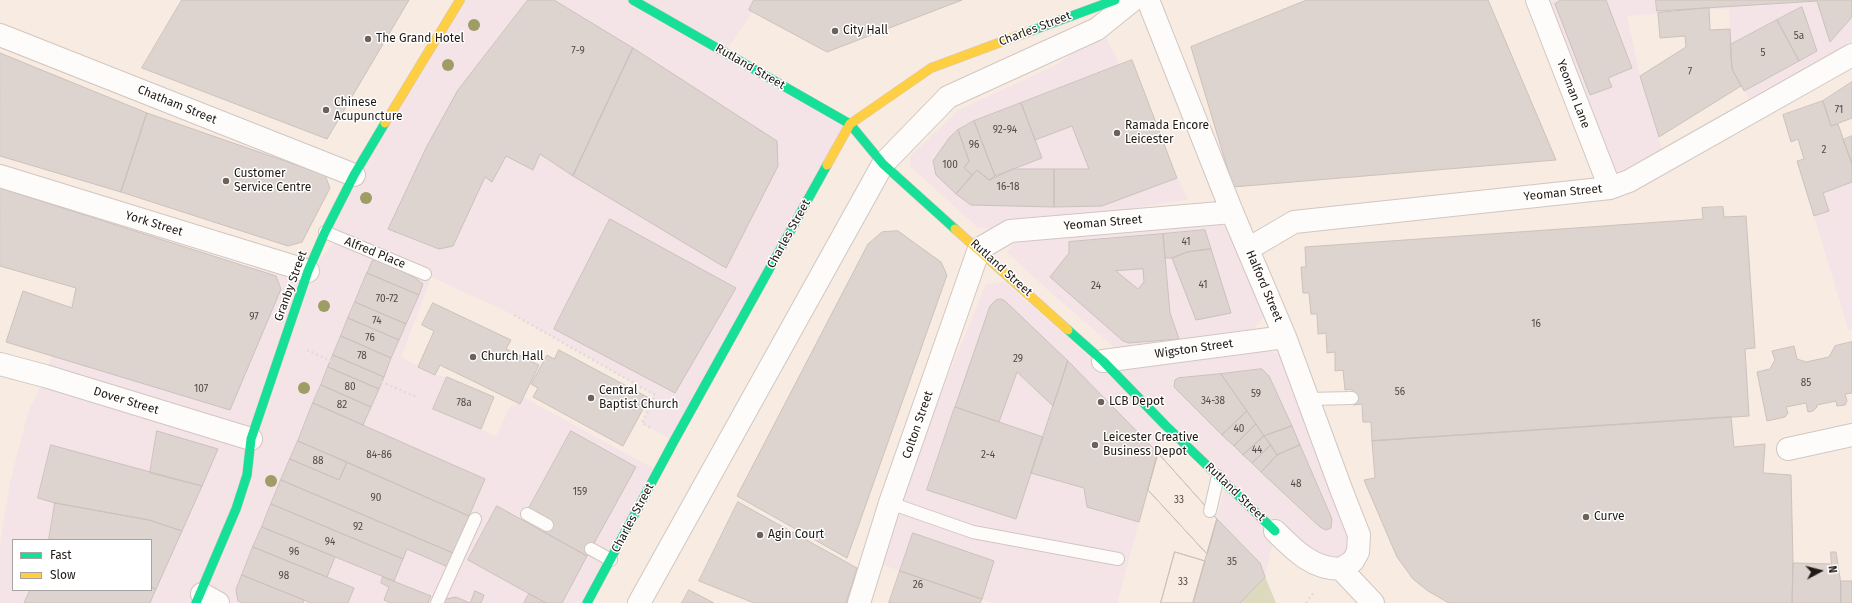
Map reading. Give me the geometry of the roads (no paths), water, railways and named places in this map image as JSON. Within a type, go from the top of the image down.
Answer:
[{"type":"street","name":"Granby Street","points":[[205,600],[247,475],[251,439],[308,271],[325,232],[354,175],[460,0]]},
{"type":"street","name":"Rutland Street","points":[[633,0],[850,124],[883,164],[979,248],[1103,361],[1296,552],[1312,562],[1330,569],[1341,569]]},
{"type":"street","name":"Charles Street","points":[[587,603],[674,441],[850,124],[931,68],[1115,0]]},
{"type":"street","name":"Charles Street","points":[[638,603],[883,164],[948,97],[1097,29],[1133,0]]},
{"type":"street","name":"Halford Street","points":[[1148,0],[1232,212],[1285,337],[1340,489],[1359,535],[1358,552],[1353,562],[1341,569]]},
{"type":"street","name":"Yeoman Lane","points":[[1537,0],[1610,188]]},
{"type":"street","name":"Chatham Street","points":[[0,35],[354,175]]},
{"type":"street","name":"Yeoman Street","points":[[1248,249],[1294,222],[1610,188],[1629,181],[1852,55]]},
{"type":"street","name":"York Street","points":[[0,176],[308,271]]},
{"type":"street","name":"Yeoman Street","points":[[979,248],[1010,231],[1232,212]]},
{"type":"street","name":"Colton Street","points":[[859,603],[890,503],[979,248]]},
{"type":"street","name":"Wigston Street","points":[[1103,361],[1285,337]]},
{"type":"street","name":"Dover Street","points":[[0,364],[251,439]]},
{"type":"street","points":[[1788,449],[1852,435]]},
{"type":"street","points":[[1341,569],[1373,603]]},
{"type":"lane","name":"Alfred Place","points":[[325,232],[425,274]]},
{"type":"lane","points":[[1308,399],[1352,398]]},
{"type":"lane","points":[[1210,511],[1218,476]]},
{"type":"lane","points":[[890,503],[973,532],[1118,559]]},
{"type":"lane","points":[[527,514],[547,525]]},
{"type":"lane","points":[[437,603],[474,519]]},
{"type":"lane","points":[[591,549],[610,560]]},
{"type":"place","name":"City Hall","points":[[835,31]]},
{"type":"place","name":"The Grand Hotel","points":[[368,39]]},
{"type":"place","name":"Chinese Acupuncture","points":[[326,110]]},
{"type":"place","name":"Ramada Encore Leicester","points":[[1117,133]]},
{"type":"place","name":"Customer Service Centre","points":[[226,181]]},
{"type":"place","name":"Church Hall","points":[[473,357]]},
{"type":"place","name":"Central Baptist Church","points":[[591,398]]},
{"type":"place","name":"LCB Depot","points":[[1101,402]]},
{"type":"place","name":"Leicester Creative Business Depot","points":[[1095,445]]},
{"type":"place","name":"Curve","points":[[1586,517]]},
{"type":"place","name":"Agin Court","points":[[760,535]]}]
